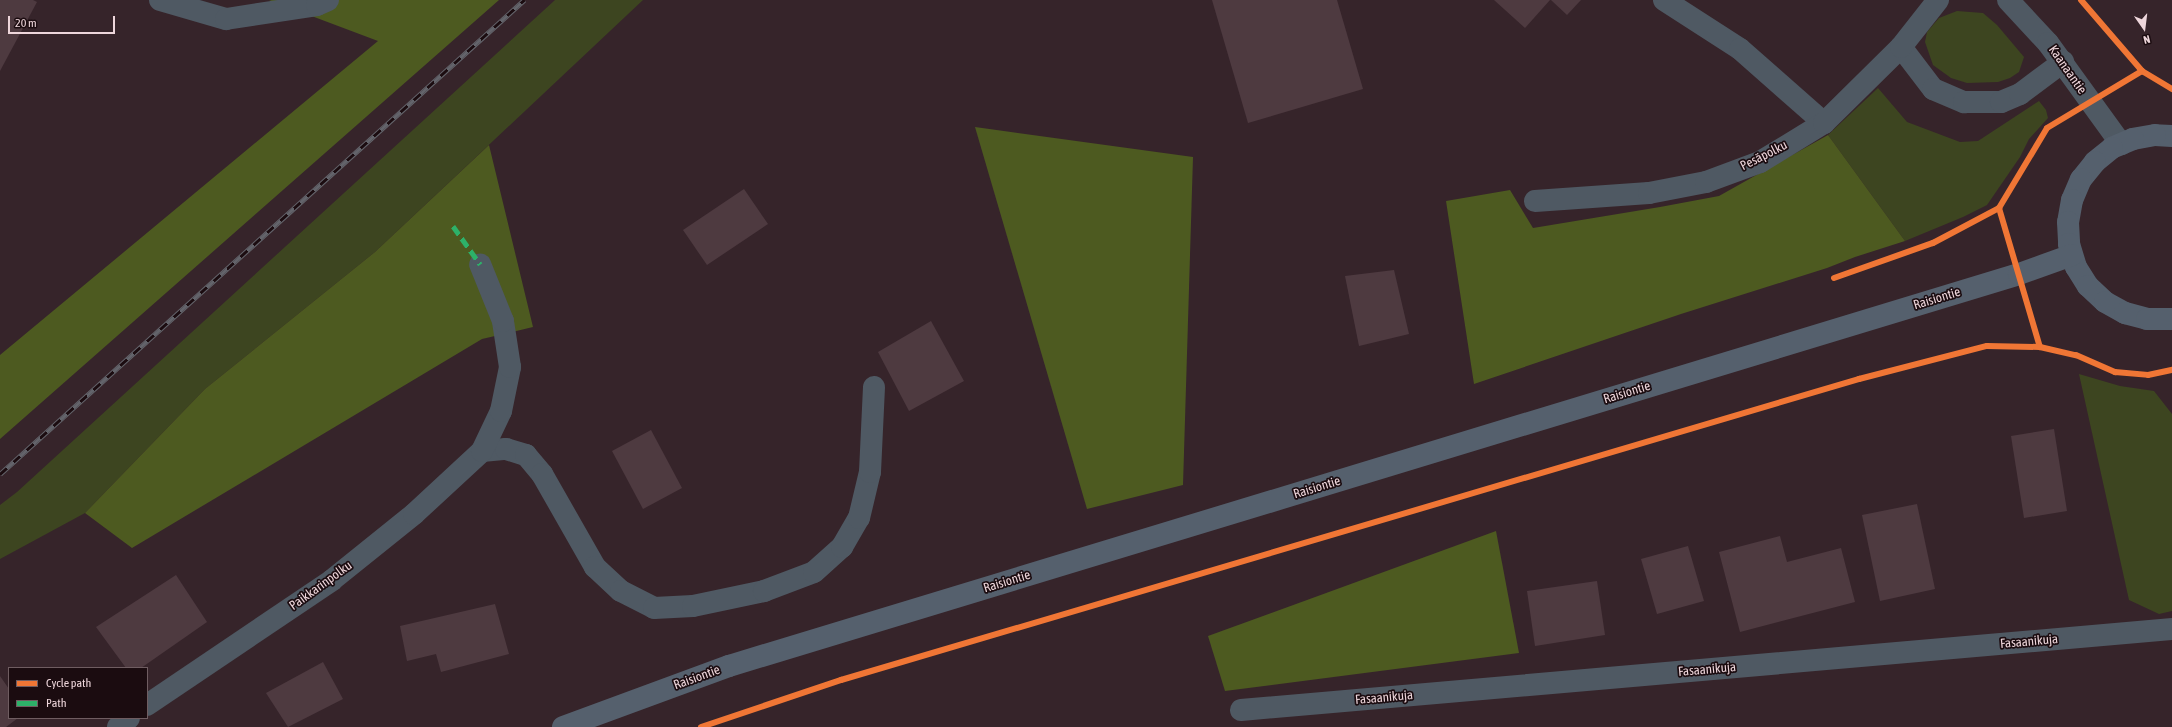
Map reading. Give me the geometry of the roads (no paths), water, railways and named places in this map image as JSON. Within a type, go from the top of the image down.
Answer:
[{"type":"main road","points":[[2172,136],[2155,135],[2133,139],[2120,144],[2095,162],[2081,179],[2072,200],[2068,222],[2069,244],[2072,255],[2076,267],[2088,286],[2105,302],[2125,313],[2147,319],[2172,320]]},
{"type":"main road","name":"Raisiontie","points":[[563,727],[729,666],[2011,276],[2072,255]]},
{"type":"street","points":[[160,0],[226,19],[317,5],[328,0]]},
{"type":"street","points":[[1664,0],[1740,50],[1824,123]]},
{"type":"street","name":"Pesäpolku","points":[[1535,201],[1649,192],[1706,182],[1760,162],[1824,123],[1901,47],[1938,0]]},
{"type":"street","name":"Kaanaantie","points":[[2008,0],[2027,19],[2062,62],[2120,144]]},
{"type":"street","points":[[1901,47],[1933,89],[1964,102],[1994,102],[2020,94],[2062,62]]},
{"type":"street","points":[[480,264],[503,321],[510,367],[502,411],[482,451]]},
{"type":"street","points":[[482,451],[506,449],[526,455],[542,474],[595,567],[621,591],[654,608],[693,606],[771,588],[814,572],[842,547],[859,518],[870,472],[874,387]]},
{"type":"street","name":"Paikkarinpolku","points":[[148,704],[332,580],[414,514],[482,451]]},
{"type":"street","name":"Fasaanikuja","points":[[1241,710],[2172,629]]},
{"type":"street","points":[[118,727],[128,719]]},
{"type":"railway","points":[[0,474],[524,0]]}]
